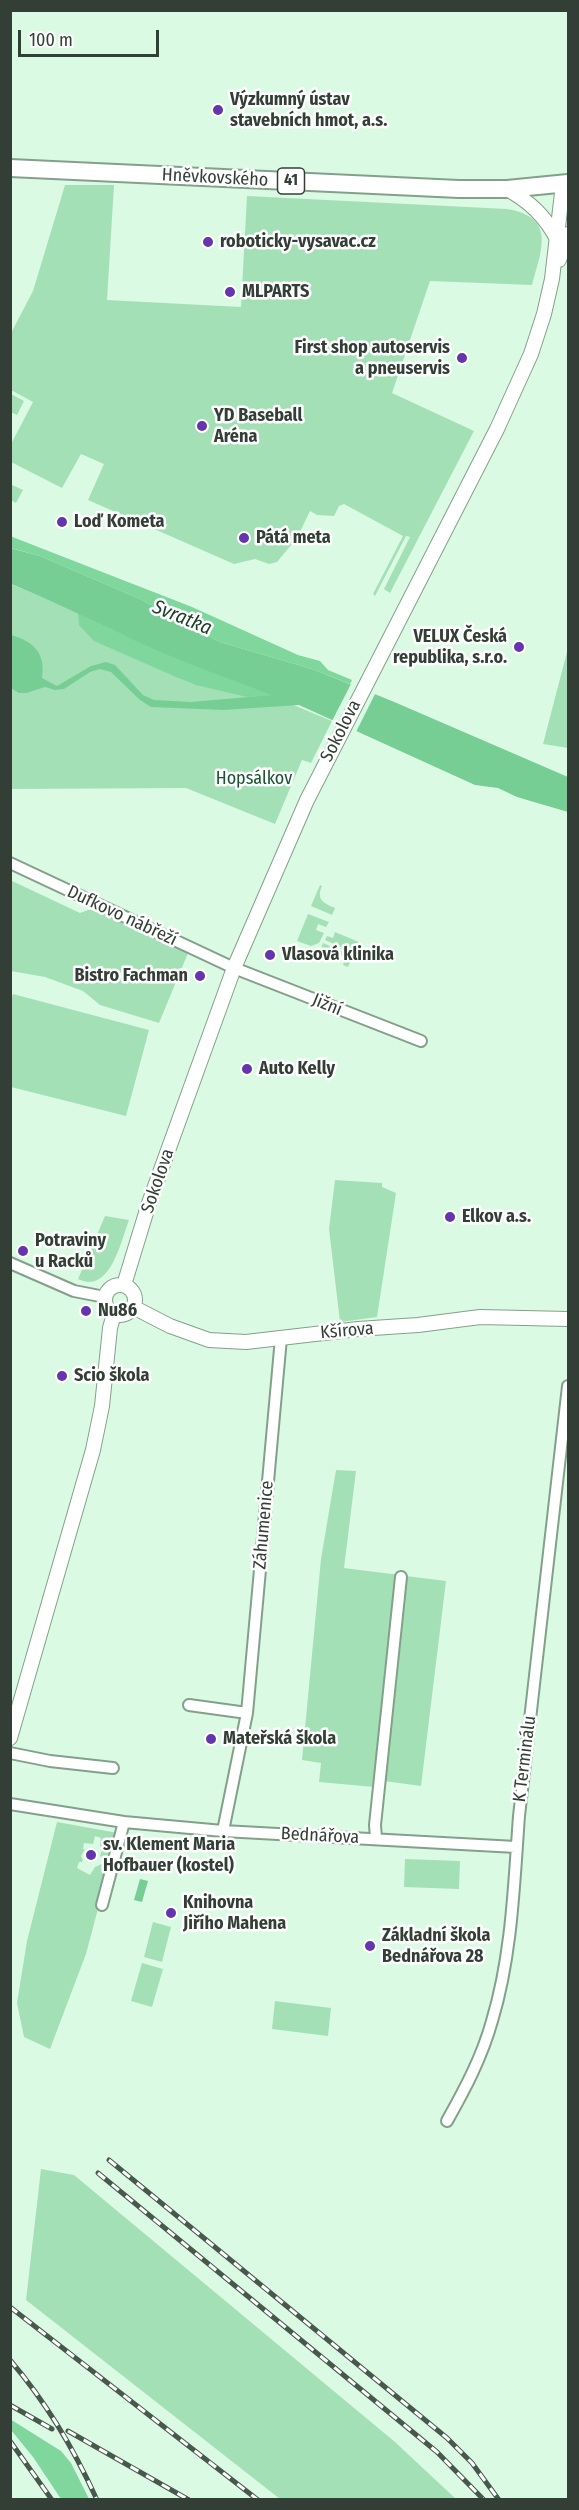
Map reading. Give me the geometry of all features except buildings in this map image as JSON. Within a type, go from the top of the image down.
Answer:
[{"type":"main road","name":"Hněvkovského","points":[[10,168],[459,189],[507,189],[566,184]]},
{"type":"street","name":"Sokolova","points":[[124,1285],[149,1203],[234,968],[307,800],[334,743],[497,429],[531,354],[544,314],[562,237],[566,184]]},
{"type":"street","points":[[507,189],[522,197],[540,212],[562,237]]},
{"type":"street","name":"Dufkovo nábřeží","points":[[10,863],[234,968]]},
{"type":"street","name":"Jižní","points":[[234,968],[421,1041]]},
{"type":"street","points":[[10,1263],[74,1291],[105,1297]]},
{"type":"street","points":[[124,1285],[133,1292],[133,1307],[123,1315],[114,1314],[105,1305],[105,1297],[112,1286],[124,1285]]},
{"type":"street","name":"Kšírova","points":[[133,1307],[161,1322],[209,1340],[246,1342],[480,1317],[568,1319]]},
{"type":"street","points":[[10,1738],[93,1450],[104,1394],[110,1328],[114,1314]]},
{"type":"street","name":"Záhumenice","points":[[222,1831],[247,1713],[281,1338]]},
{"type":"street","name":"K Terminálu","points":[[447,2121],[476,2064],[495,2010],[511,1922],[516,1848],[568,1386]]},
{"type":"street","points":[[376,1838],[375,1825],[401,1577]]},
{"type":"street","points":[[189,1705],[247,1713]]},
{"type":"street","points":[[10,1753],[50,1761],[113,1768]]},
{"type":"street","name":"Bednářova","points":[[10,1804],[124,1822],[222,1831],[376,1838],[516,1848]]},
{"type":"street","points":[[102,1905],[124,1822]]},
{"type":"green space","points":[[65,185],[114,185],[107,300],[241,307],[247,196],[507,209],[523,213],[533,219],[542,237],[532,285],[430,281],[392,393],[474,431],[390,593],[384,589],[410,537],[406,536],[375,596],[373,594],[403,536],[344,504],[339,506],[334,516],[317,515],[310,511],[297,538],[277,562],[269,564],[255,559],[234,564],[88,500],[104,464],[81,454],[62,488],[11,462],[11,444],[33,402],[11,390],[11,333],[33,291]]},
{"type":"green space","points":[[11,394],[24,401],[17,415],[11,412]]},
{"type":"green space","points":[[10,484],[23,490],[16,503],[11,500]]},
{"type":"green space","name":"Hopsálkov","points":[[10,584],[66,606],[119,633],[332,721],[311,763],[302,760],[275,824],[186,788],[11,789]]},
{"type":"green space","points":[[568,648],[568,748],[543,744]]},
{"type":"green space","points":[[10,880],[80,913],[91,909],[188,953],[159,1023],[100,1005],[83,991],[45,977],[11,971]]},
{"type":"green space","points":[[320,885],[322,886],[320,897],[335,908],[332,915],[311,906]]},
{"type":"green space","points":[[308,914],[329,922],[326,927],[318,924],[316,930],[324,933],[319,943],[311,946],[297,941]]},
{"type":"green space","points":[[335,932],[359,942],[354,953],[325,940],[327,936],[333,938]]},
{"type":"green space","points":[[323,943],[353,956],[348,967],[343,965],[345,957],[326,948],[322,954],[319,953]]},
{"type":"green space","points":[[13,994],[149,1030],[126,1116],[11,1087],[10,1002]]},
{"type":"green space","points":[[335,1180],[382,1183],[382,1187],[396,1193],[377,1317],[340,1322],[329,1229]]},
{"type":"green space","points":[[105,1216],[129,1220],[118,1252],[106,1273],[98,1279],[89,1282],[78,1279]]},
{"type":"green space","points":[[336,1470],[356,1471],[344,1568],[400,1575],[374,1787],[319,1782],[321,1763],[302,1760],[321,1559]]},
{"type":"green space","points":[[406,1576],[446,1581],[421,1786],[384,1781]]},
{"type":"green space","points":[[57,1822],[118,1833],[86,1954],[50,2049],[24,2037],[17,2003],[27,1941]],"holes":[[[95,1836],[101,1838],[100,1846],[103,1847],[100,1856],[105,1860],[104,1863],[95,1867],[90,1875],[77,1868],[79,1862],[83,1860],[81,1856],[85,1849],[83,1849],[84,1843],[93,1844]]]},
{"type":"green space","points":[[405,1859],[460,1861],[459,1889],[404,1887]]},
{"type":"green space","points":[[153,1922],[171,1927],[162,1962],[144,1957]]},
{"type":"green space","points":[[142,1963],[163,1969],[152,2007],[131,2001]]},
{"type":"green space","points":[[275,2001],[331,2008],[328,2036],[272,2029]]},
{"type":"green space","points":[[41,2169],[74,2175],[395,2442],[456,2499],[280,2499],[26,2300]]},
{"type":"shaded area","points":[[10,536],[192,607],[298,655],[320,661],[328,670],[352,680],[350,684],[312,669],[220,642],[140,599],[40,556],[11,548]]},
{"type":"shaded area","points":[[10,548],[40,556],[140,599],[220,642],[312,669],[568,777],[568,812],[517,797],[498,788],[475,785],[299,705],[223,710],[151,707],[140,700],[111,672],[100,669],[90,672],[64,689],[55,690],[45,687],[19,693],[11,688],[11,635],[26,641],[36,649],[42,662],[42,678],[57,686],[91,666],[106,662],[115,665],[143,695],[154,700],[191,702],[271,695],[156,650],[11,584]]},
{"type":"shaded area","points":[[78,613],[198,667],[273,695],[247,697],[196,685],[176,677],[94,641],[79,625]]},
{"type":"shaded area","points":[[140,1879],[148,1881],[142,1902],[134,1900]]},
{"type":"shaded area","points":[[10,2419],[61,2451],[71,2463],[89,2499],[61,2499],[33,2457],[11,2430]]},
{"type":"pier","points":[[352,682],[376,692],[355,734],[331,723]]},
{"type":"railway","points":[[109,2160],[447,2438],[472,2463],[499,2500]]},
{"type":"railway","points":[[98,2173],[437,2452],[484,2500]]},
{"type":"railway","points":[[10,2307],[258,2500]]},
{"type":"railway","points":[[10,2360],[36,2392],[58,2427],[97,2500]]},
{"type":"railway","points":[[10,2405],[52,2429]]},
{"type":"railway","points":[[68,2431],[189,2500]]},
{"type":"railway","points":[[10,2441],[52,2500]]},
{"type":"place","name":"Výzkumný ústav stavebních hmot, a.s.","points":[[218,110]]},
{"type":"place","name":"roboticky-vysavac.cz","points":[[208,242]]},
{"type":"place","name":"MLPARTS","points":[[230,292]]},
{"type":"place","name":"First shop autoservis a pneuservis","points":[[462,358]]},
{"type":"place","name":"YD Baseball Aréna","points":[[202,426]]},
{"type":"place","name":"Loď Kometa","points":[[62,522]]},
{"type":"place","name":"Pátá meta","points":[[244,538]]},
{"type":"place","name":"VELUX Česká republika, s.r.o.","points":[[519,647]]},
{"type":"place","name":"Vlasová klinika","points":[[270,955]]},
{"type":"place","name":"Bistro Fachman","points":[[200,976]]},
{"type":"place","name":"Auto Kelly","points":[[247,1069]]},
{"type":"place","name":"Elkov a.s.","points":[[450,1217]]},
{"type":"place","name":"Potraviny u Racků","points":[[23,1251]]},
{"type":"place","name":"Nu86","points":[[86,1311]]},
{"type":"place","name":"Scio škola","points":[[62,1376]]},
{"type":"place","name":"Mateřská škola","points":[[211,1739]]},
{"type":"place","name":"sv. Klement Maria Hofbauer (kostel)","points":[[91,1855]]},
{"type":"place","name":"Knihovna Jiřího Mahena","points":[[171,1913]]},
{"type":"place","name":"Základní škola Bednářova 28","points":[[370,1946]]},
{"type":"water label","name":"Svratka","points":[[182,618]]}]
